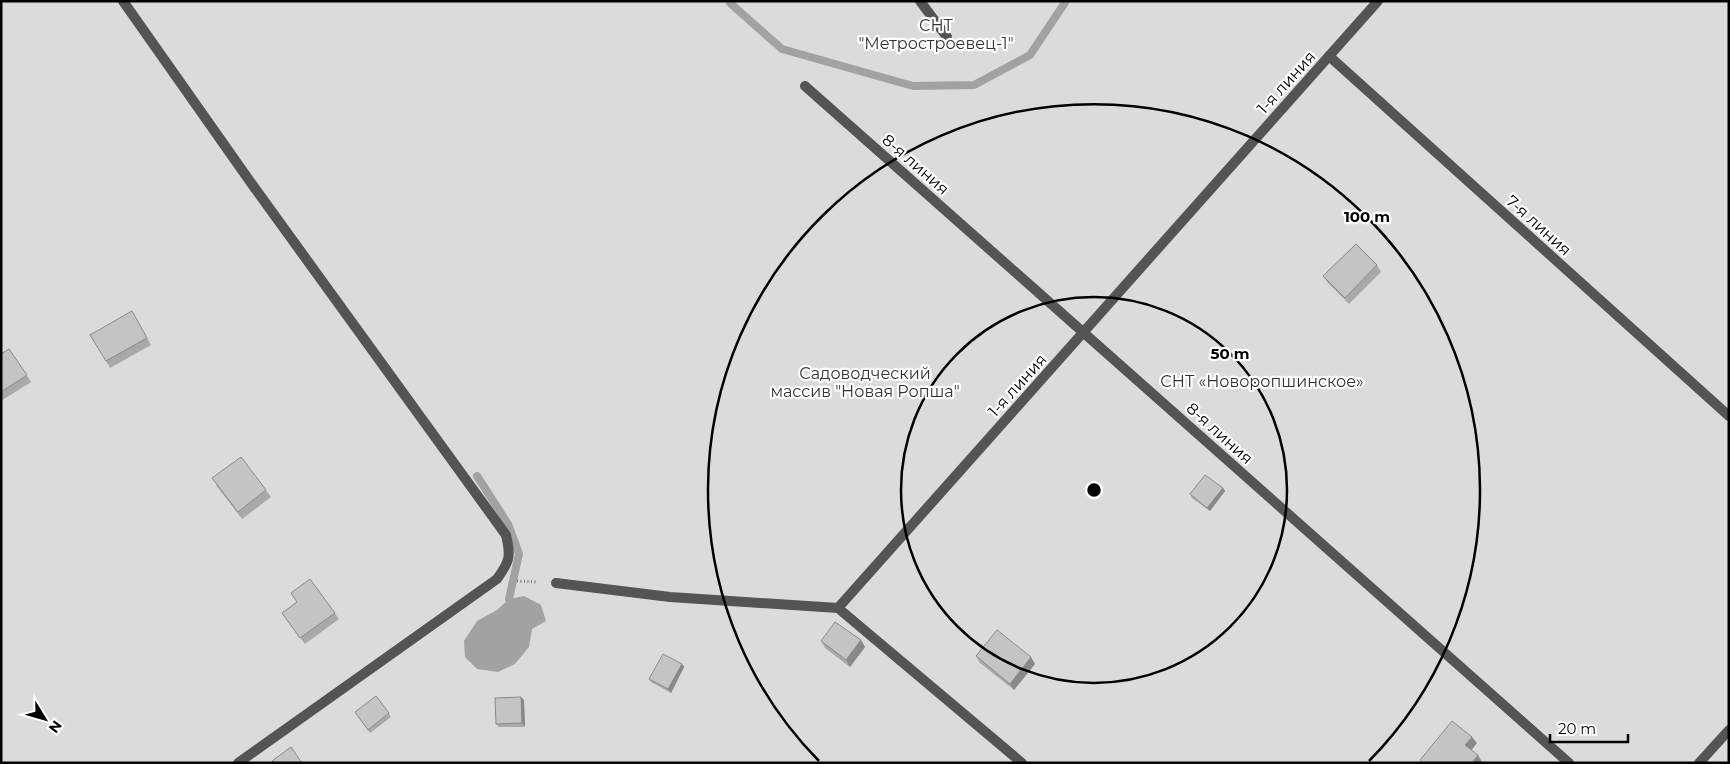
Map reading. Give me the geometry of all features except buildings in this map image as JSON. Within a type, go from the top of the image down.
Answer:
[{"type":"street","points":[[123,1],[506,535],[510,552],[506,567],[497,579],[238,763]]},
{"type":"street","points":[[920,1],[947,37]]},
{"type":"street","name":"1-я линия","points":[[838,608],[1378,1]]},
{"type":"street","name":"7-я линия","points":[[1330,56],[1729,416]]},
{"type":"street","name":"8-я линия","points":[[805,86],[1569,763]]},
{"type":"street","points":[[556,583],[670,597],[838,608],[1022,763]]},
{"type":"street","points":[[1699,763],[1729,730]]},
{"type":"path","points":[[506,567],[516,581],[556,583]]},
{"type":"green space","name":"Садоводческий массив \"Новая Ропша\"","points":[[1,1],[1729,1],[1729,763],[1,763]]},
{"type":"shaded area","points":[[524,596],[541,605],[546,621],[532,629],[529,647],[515,664],[498,672],[477,669],[465,657],[464,641],[477,621],[497,610],[509,599]]},
{"type":"waterway","points":[[730,3],[782,49],[913,86],[974,85],[1030,55],[1066,1]]},
{"type":"waterway","points":[[477,476],[508,524],[519,554],[509,599]]},
{"type":"park label","name":"СНТ \"Метростроевец-1\"","points":[[936,34]]},
{"type":"park label","name":"СНТ «Новоропшинское»","points":[[1262,381]]}]
